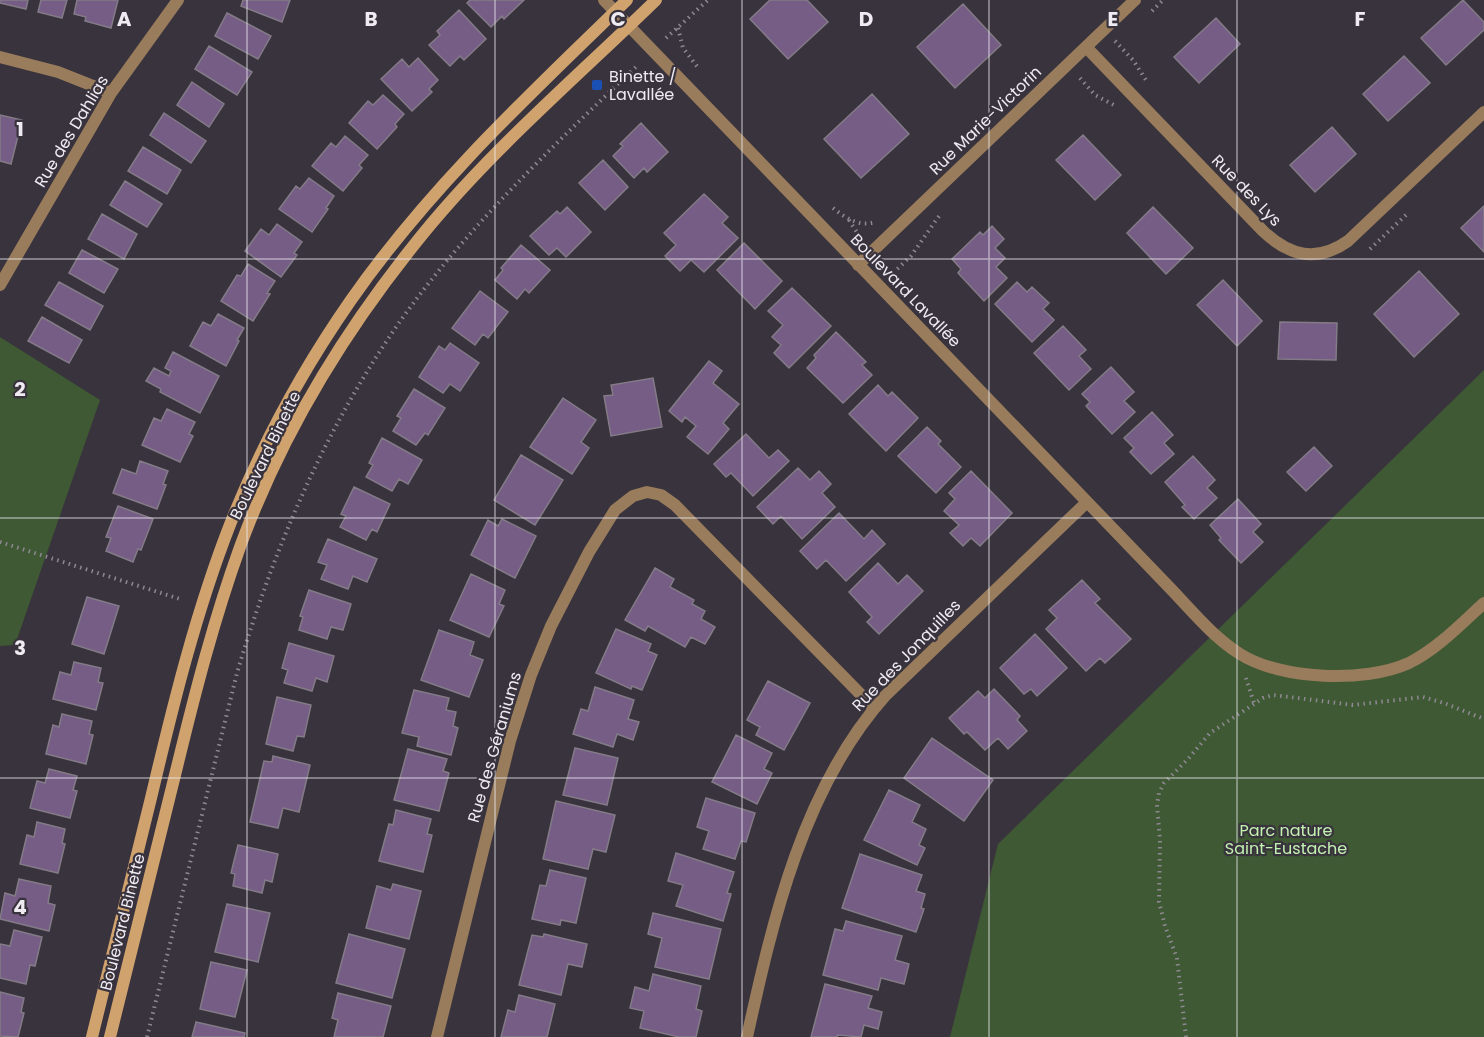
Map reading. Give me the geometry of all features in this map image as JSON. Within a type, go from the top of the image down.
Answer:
[{"type":"street","name":"Rue des Dahlias","points":[[0,285],[111,93],[178,0]]},
{"type":"street","name":"Boulevard Lavallée","points":[[604,0],[1183,602],[1220,639],[1242,655],[1271,667],[1320,677],[1385,670],[1409,663],[1438,644],[1484,603]]},
{"type":"street","name":"Boulevard Binette","points":[[92,1037],[198,615],[232,521],[265,446],[327,336],[358,289],[408,224],[478,147],[627,0]]},
{"type":"street","name":"Boulevard Binette","points":[[110,1037],[209,641],[241,545],[280,456],[344,342],[416,242],[463,188],[507,143],[656,0]]},
{"type":"street","name":"Rue Marie-Victorin","points":[[858,265],[1135,0]]},
{"type":"street","name":"Rue des Lys","points":[[1086,46],[1263,231],[1277,244],[1302,254],[1327,252],[1348,241],[1484,112]]},
{"type":"street","points":[[0,57],[58,72],[111,93]]},
{"type":"street","name":"Rue des Géraniums","points":[[437,1037],[503,767],[531,675],[560,607],[589,552],[615,510],[627,500],[641,493],[653,492],[675,505],[874,708]]},
{"type":"street","name":"Rue des Jonquilles","points":[[747,1037],[782,900],[807,825],[834,767],[874,708],[1087,502]]},
{"type":"path","points":[[706,78],[683,48],[678,28],[708,0]]},
{"type":"path","points":[[1134,60],[1151,87]]},
{"type":"path","points":[[147,1037],[249,630],[284,536],[320,456],[387,342],[439,272],[479,223],[520,180],[627,76]]},
{"type":"path","points":[[1095,95],[1120,109]]},
{"type":"path","points":[[827,203],[849,219],[860,223],[871,223],[882,219]]},
{"type":"path","points":[[1366,252],[1410,212]]},
{"type":"path","points":[[879,285],[911,256]]},
{"type":"path","points":[[0,542],[183,600]]},
{"type":"path","points":[[1186,1037],[1177,958],[1159,902],[1161,840],[1157,805],[1164,783],[1196,751],[1210,733],[1263,698],[1273,695],[1353,705],[1423,697],[1484,719]]},
{"type":"green space","points":[[0,337],[100,400],[15,645],[0,646]]},
{"type":"green space","name":"Parc nature Saint-Eustache","points":[[1484,370],[1484,1037],[950,1037],[998,844]]},
{"type":"building","points":[[0,0],[28,0],[26,9],[0,3]]},
{"type":"building","points":[[41,0],[67,0],[62,18],[38,12]]},
{"type":"building","points":[[77,0],[118,0],[111,28],[85,21],[86,17],[74,14]]},
{"type":"building","points":[[243,0],[290,0],[282,22],[241,6]]},
{"type":"building","points":[[470,0],[524,0],[504,19],[502,16],[491,27],[467,3]]},
{"type":"building","points":[[770,0],[807,0],[828,22],[788,59],[750,19]]},
{"type":"building","points":[[1463,0],[1484,22],[1484,30],[1446,65],[1421,38]]},
{"type":"building","points":[[963,4],[1001,45],[955,88],[917,47]]},
{"type":"building","points":[[459,10],[486,39],[464,60],[460,56],[450,66],[429,45],[440,35],[437,31]]},
{"type":"building","points":[[227,13],[271,36],[258,59],[215,36]]},
{"type":"building","points":[[1216,18],[1240,44],[1199,83],[1174,57]]},
{"type":"building","points":[[209,46],[252,72],[237,95],[195,69]]},
{"type":"building","points":[[1404,56],[1430,83],[1388,121],[1363,94]]},
{"type":"building","points":[[418,58],[438,80],[429,89],[432,92],[412,111],[381,79],[402,59],[409,67]]},
{"type":"building","points":[[192,82],[224,104],[209,127],[177,105]]},
{"type":"building","points":[[872,94],[909,134],[861,178],[824,139]]},
{"type":"building","points":[[383,95],[404,114],[395,124],[397,127],[377,149],[349,123],[368,101],[373,105]]},
{"type":"building","points":[[164,113],[206,141],[191,163],[150,135]]},
{"type":"building","points":[[0,115],[22,120],[11,164],[0,161]]},
{"type":"building","points":[[641,123],[668,152],[647,172],[644,168],[634,178],[613,156],[623,146],[620,144]]},
{"type":"building","points":[[1332,127],[1356,154],[1315,192],[1290,165]]},
{"type":"building","points":[[1083,135],[1121,175],[1095,200],[1056,160]]},
{"type":"building","points":[[345,136],[368,155],[359,165],[362,168],[343,191],[312,166],[331,143],[336,147]]},
{"type":"building","points":[[143,147],[181,170],[167,194],[128,171]]},
{"type":"building","points":[[603,160],[628,187],[605,210],[579,183]]},
{"type":"building","points":[[309,178],[334,196],[312,232],[279,209],[296,186],[300,189]]},
{"type":"building","points":[[125,181],[162,204],[147,227],[110,205]]},
{"type":"building","points":[[704,194],[728,217],[722,223],[738,238],[704,272],[691,260],[680,271],[665,256],[676,245],[664,233]]},
{"type":"building","points":[[1484,206],[1484,252],[1461,228]]},
{"type":"building","points":[[567,207],[591,232],[566,257],[557,248],[549,255],[530,236],[557,211],[560,214]]},
{"type":"building","points":[[1153,207],[1193,248],[1166,274],[1127,233]]},
{"type":"building","points":[[102,214],[137,234],[124,259],[88,239]]},
{"type":"building","points":[[277,224],[302,242],[294,253],[297,255],[281,277],[245,251],[261,229],[269,235]]},
{"type":"building","points":[[992,226],[1004,239],[995,248],[1005,258],[996,267],[1007,278],[984,301],[958,273],[961,269],[952,259],[980,232],[983,235]]},
{"type":"building","points":[[744,243],[782,281],[755,309],[717,270]]},
{"type":"building","points":[[521,245],[550,270],[529,293],[525,289],[517,299],[495,280],[503,270],[501,268]]},
{"type":"building","points":[[82,250],[118,269],[104,293],[69,273]]},
{"type":"building","points":[[248,264],[275,281],[267,293],[270,294],[253,321],[221,301],[237,275],[241,276]]},
{"type":"building","points":[[1419,271],[1459,314],[1414,357],[1374,314]]},
{"type":"building","points":[[1223,280],[1262,321],[1237,346],[1197,305]]},
{"type":"building","points":[[59,282],[103,306],[90,330],[45,305]]},
{"type":"building","points":[[1017,282],[1027,292],[1032,287],[1049,303],[1043,309],[1054,320],[1032,342],[995,304]]},
{"type":"building","points":[[792,288],[831,326],[789,368],[774,353],[781,345],[772,337],[783,325],[768,311]]},
{"type":"building","points":[[480,291],[508,312],[488,338],[483,334],[475,345],[452,328]]},
{"type":"building","points":[[218,314],[244,328],[226,366],[190,346],[203,322],[211,326]]},
{"type":"building","points":[[42,317],[82,340],[69,363],[28,341]]},
{"type":"building","points":[[1280,322],[1337,323],[1336,360],[1278,359]]},
{"type":"building","points":[[1063,326],[1086,350],[1079,356],[1091,369],[1069,390],[1034,353]]},
{"type":"building","points":[[836,332],[866,362],[862,365],[872,375],[843,403],[807,368],[816,358],[814,355]]},
{"type":"building","points":[[450,343],[479,363],[460,391],[450,384],[443,393],[419,377],[439,346],[445,350]]},
{"type":"building","points":[[173,352],[219,376],[200,413],[160,392],[161,389],[146,381],[154,368],[169,376],[171,371],[165,368]]},
{"type":"building","points":[[709,361],[722,371],[713,383],[739,404],[723,423],[729,429],[708,454],[687,437],[696,426],[685,417],[682,422],[669,411]]},
{"type":"building","points":[[1111,367],[1134,392],[1124,401],[1135,412],[1112,434],[1086,406],[1090,402],[1082,394]]},
{"type":"building","points":[[653,378],[662,427],[611,436],[604,396],[613,395],[611,385]]},
{"type":"building","points":[[878,385],[888,396],[892,392],[918,418],[886,451],[849,414]]},
{"type":"building","points":[[414,389],[445,408],[428,435],[425,433],[416,445],[393,431],[401,418],[397,416]]},
{"type":"building","points":[[563,398],[596,420],[581,442],[589,448],[572,474],[530,447]]},
{"type":"building","points":[[167,409],[195,422],[189,434],[193,436],[180,462],[142,445],[154,418],[161,421]]},
{"type":"building","points":[[1152,412],[1173,435],[1164,443],[1174,454],[1151,474],[1130,452],[1134,448],[1124,438]]},
{"type":"building","points":[[927,427],[941,441],[938,444],[961,467],[936,493],[898,456]]},
{"type":"building","points":[[746,434],[769,458],[778,450],[789,461],[753,496],[731,473],[726,477],[714,464]]},
{"type":"building","points":[[382,438],[422,460],[408,484],[399,479],[392,491],[366,477],[373,465],[369,463]]},
{"type":"building","points":[[1314,447],[1332,466],[1306,491],[1287,472]]},
{"type":"building","points":[[521,455],[563,480],[535,525],[494,500]]},
{"type":"building","points":[[1193,456],[1215,480],[1207,488],[1217,498],[1194,519],[1182,507],[1185,505],[1165,482]]},
{"type":"building","points":[[140,461],[168,471],[163,484],[166,485],[157,509],[113,493],[122,469],[136,474]]},
{"type":"building","points":[[798,468],[810,480],[819,471],[831,484],[822,493],[835,507],[802,539],[781,516],[773,524],[757,507]]},
{"type":"building","points":[[971,471],[1012,513],[980,546],[971,538],[963,546],[950,533],[959,525],[944,511],[955,499],[949,493]]},
{"type":"building","points":[[354,487],[390,504],[377,532],[372,529],[366,540],[340,527],[346,516],[341,514]]},
{"type":"building","points":[[1238,499],[1261,524],[1253,532],[1263,542],[1241,563],[1219,540],[1221,538],[1210,525]]},
{"type":"building","points":[[118,506],[153,519],[141,550],[138,549],[133,562],[106,551],[111,538],[106,537]]},
{"type":"building","points":[[839,513],[864,539],[872,530],[885,544],[846,581],[826,560],[817,569],[800,551]]},
{"type":"building","points":[[502,519],[536,536],[515,578],[471,555],[488,520],[498,526]]},
{"type":"building","points":[[328,539],[377,559],[367,582],[353,576],[348,589],[321,579],[327,565],[318,562]]},
{"type":"building","points":[[878,563],[898,584],[907,575],[923,591],[879,634],[867,622],[872,617],[849,592]]},
{"type":"building","points":[[655,568],[674,579],[670,587],[694,600],[692,604],[705,611],[701,619],[715,627],[705,644],[691,637],[685,647],[648,626],[645,631],[625,620]]},
{"type":"building","points":[[471,574],[505,590],[499,604],[504,606],[489,637],[450,620]]},
{"type":"building","points":[[1082,580],[1100,599],[1095,603],[1131,639],[1105,663],[1100,658],[1086,671],[1046,629],[1057,618],[1049,610]]},
{"type":"building","points":[[309,590],[351,604],[343,630],[331,627],[327,639],[299,630],[303,617],[300,616]]},
{"type":"building","points":[[87,597],[119,606],[104,654],[72,644]]},
{"type":"building","points":[[616,629],[651,644],[648,651],[657,655],[642,690],[632,686],[631,689],[596,673]]},
{"type":"building","points":[[439,630],[474,642],[470,655],[483,660],[469,697],[421,680]]},
{"type":"building","points":[[1035,634],[1067,668],[1037,696],[1031,689],[1024,694],[1000,668]]},
{"type":"building","points":[[289,643],[334,656],[327,682],[316,678],[312,691],[284,683],[288,670],[282,668]]},
{"type":"building","points":[[74,662],[101,668],[98,682],[103,683],[96,710],[53,699],[60,672],[71,675]]},
{"type":"building","points":[[768,681],[810,703],[784,750],[756,735],[760,727],[747,720]]},
{"type":"building","points":[[595,687],[634,700],[628,719],[639,722],[633,740],[617,734],[613,747],[573,734],[581,709],[588,711]]},
{"type":"building","points":[[994,689],[1020,716],[1017,720],[1027,731],[1008,749],[998,738],[985,750],[967,732],[964,734],[949,718],[978,691],[985,698]]},
{"type":"building","points":[[414,690],[449,698],[446,710],[456,712],[453,726],[458,728],[451,755],[417,746],[419,737],[402,733]]},
{"type":"building","points":[[277,697],[311,705],[304,737],[297,736],[293,751],[266,744]]},
{"type":"building","points":[[62,714],[92,721],[89,734],[93,735],[86,764],[46,754],[53,725],[59,727]]},
{"type":"building","points":[[736,735],[772,753],[764,769],[772,773],[757,804],[712,782]]},
{"type":"building","points":[[932,738],[993,780],[964,821],[904,778]]},
{"type":"building","points":[[575,748],[618,758],[607,805],[563,795]]},
{"type":"building","points":[[408,749],[447,759],[443,771],[449,773],[439,811],[394,800]]},
{"type":"building","points":[[273,756],[310,765],[299,812],[283,808],[278,828],[250,822],[264,761],[272,762]]},
{"type":"building","points":[[49,769],[77,776],[73,790],[77,791],[70,818],[30,808],[37,781],[45,783]]},
{"type":"building","points":[[889,790],[920,805],[912,822],[926,829],[919,845],[925,848],[917,865],[864,840]]},
{"type":"building","points":[[706,798],[755,813],[746,842],[741,841],[735,859],[703,849],[709,831],[697,827]]},
{"type":"building","points":[[556,801],[615,815],[606,852],[593,849],[588,869],[543,859]]},
{"type":"building","points":[[396,810],[431,819],[427,834],[432,835],[423,872],[379,861],[389,824],[393,825]]},
{"type":"building","points":[[37,822],[65,829],[62,843],[65,844],[58,873],[20,864],[27,835],[34,837]]},
{"type":"building","points":[[238,845],[278,854],[272,882],[265,880],[262,893],[233,886],[235,874],[231,873]]},
{"type":"building","points":[[676,853],[734,872],[727,893],[731,894],[723,921],[676,906],[683,885],[668,881]]},
{"type":"building","points":[[860,854],[922,875],[916,891],[925,894],[921,908],[924,909],[916,932],[842,908]]},
{"type":"building","points":[[550,870],[586,878],[576,923],[561,920],[560,925],[532,919],[540,885],[546,886]]},
{"type":"building","points":[[19,879],[51,886],[48,903],[55,905],[49,931],[0,919],[5,893],[15,896]]},
{"type":"building","points":[[393,884],[421,891],[409,939],[366,928],[377,886],[391,890]]},
{"type":"building","points":[[227,904],[270,913],[258,962],[215,952]]},
{"type":"building","points":[[653,913],[721,929],[709,979],[655,967],[662,938],[648,934]]},
{"type":"building","points":[[846,921],[902,936],[895,960],[909,964],[904,984],[881,978],[878,990],[823,975],[835,929],[843,931]]},
{"type":"building","points":[[14,930],[42,937],[35,966],[30,965],[26,984],[0,978],[0,944],[10,946]]},
{"type":"building","points":[[349,934],[405,949],[392,998],[336,983]]},
{"type":"building","points":[[544,934],[587,944],[582,967],[568,964],[561,995],[519,985],[532,935],[543,937]]},
{"type":"building","points":[[211,962],[247,970],[235,1017],[200,1009]]},
{"type":"building","points":[[653,974],[701,986],[696,1009],[702,1011],[696,1037],[679,1037],[640,1028],[644,1011],[630,1008],[635,987],[649,991]]},
{"type":"building","points":[[825,984],[872,996],[868,1008],[882,1012],[878,1029],[864,1025],[861,1037],[838,1035],[837,1037],[811,1037]]},
{"type":"building","points":[[0,992],[24,998],[21,1012],[24,1013],[18,1037],[0,1036]]},
{"type":"building","points":[[338,993],[391,1006],[383,1037],[334,1037],[338,1020],[332,1018]]},
{"type":"building","points":[[519,995],[555,1004],[547,1037],[501,1037],[508,1010],[515,1012]]},
{"type":"building","points":[[196,1022],[245,1033],[244,1037],[192,1037]]},
{"type":"place","name":"Binette / Lavallée","points":[[597,85]]}]
